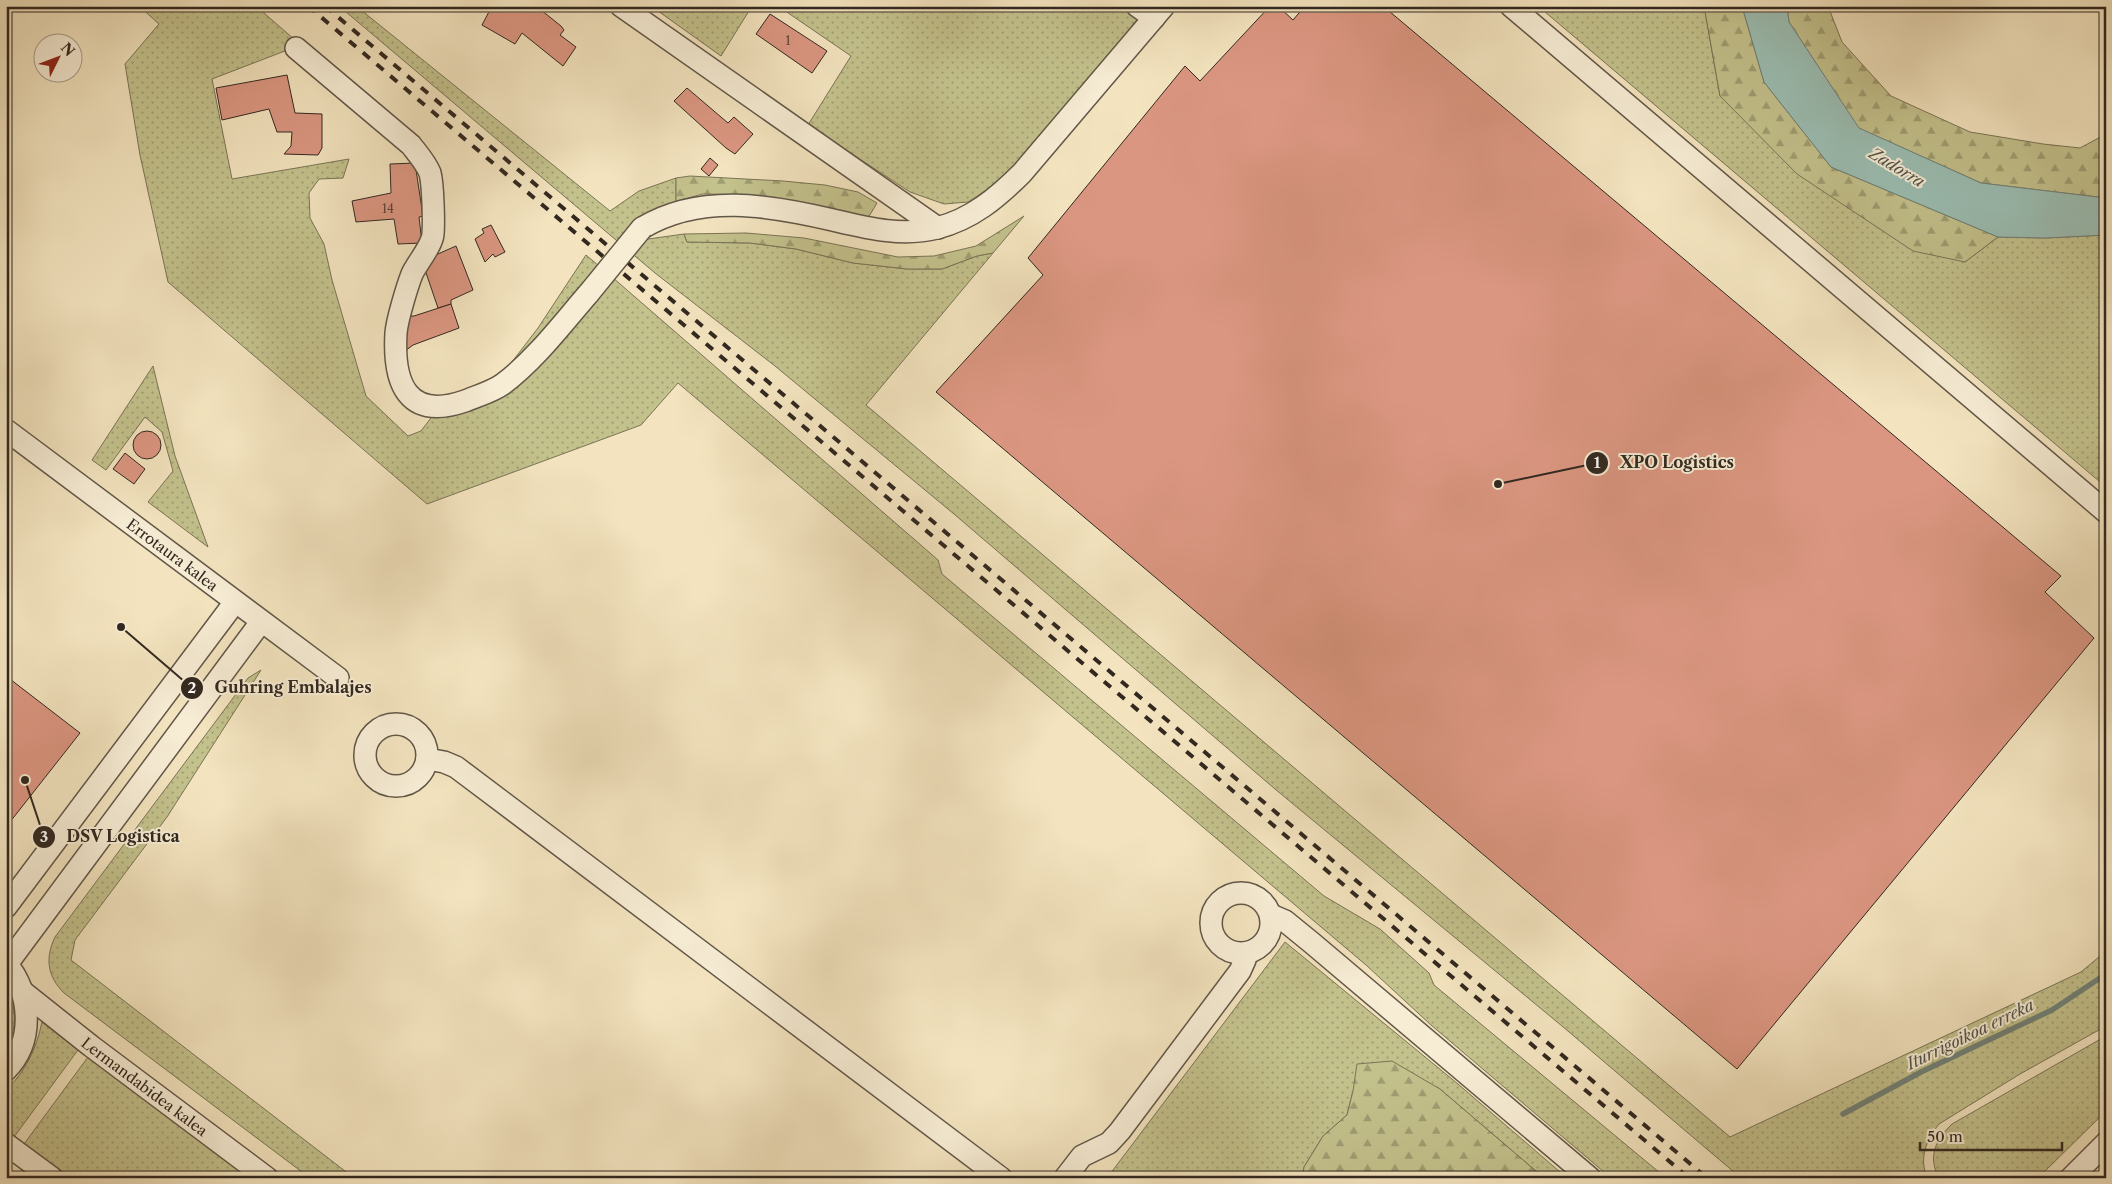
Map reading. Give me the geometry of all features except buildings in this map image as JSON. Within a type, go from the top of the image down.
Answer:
[{"type":"street","points":[[621,6],[938,228]]},
{"type":"street","points":[[1511,6],[2106,512]]},
{"type":"street","points":[[296,48],[411,145],[423,160],[430,174],[433,236],[412,274],[396,331],[396,362],[400,381],[408,395],[419,404],[436,407],[454,404],[501,385],[540,350],[642,228],[659,218],[681,210],[740,204],[787,209],[876,230],[900,232],[938,228],[960,220],[981,209],[999,197],[1022,173],[1152,10]]},
{"type":"street","name":"Errotaura kalea","points":[[6,430],[338,678]]},
{"type":"street","points":[[6,907],[235,602]]},
{"type":"street","points":[[6,1070],[20,1050],[26,1031],[27,1011],[23,992],[7,963],[262,622]]},
{"type":"street","points":[[139,730],[165,751]]},
{"type":"street","points":[[427,760],[444,762],[456,768],[1001,1178]]},
{"type":"street","points":[[1243,892],[1255,896],[1265,904],[1271,915],[1271,928],[1266,940],[1257,949],[1245,953],[1232,952],[1221,946],[1213,936],[1210,924],[1212,911],[1219,900],[1230,893],[1243,892]]},
{"type":"street","points":[[1271,915],[1285,921],[1312,943],[1590,1178]]},
{"type":"street","points":[[1065,1178],[1082,1156],[1109,1142],[1120,1131],[1240,971],[1245,960],[1245,953]]},
{"type":"street","name":"Lermandabidea kalea","points":[[23,992],[91,1046],[267,1178]]},
{"type":"street","points":[[2071,1178],[2106,1143]]},
{"type":"street","points":[[6,1144],[52,1178]]},
{"type":"green space","points":[[139,6],[256,6],[295,40],[290,49],[212,79],[232,179],[349,159],[343,178],[319,179],[309,193],[310,218],[324,244],[332,280],[366,396],[408,436],[421,431],[434,414],[482,402],[612,277],[938,560],[942,574],[1324,896],[1380,929],[1429,973],[1434,985],[1666,1178],[1611,1178],[1431,1025],[1366,965],[678,383],[641,425],[427,504],[168,282],[140,155],[125,64],[159,24]]},
{"type":"green space","points":[[339,6],[356,6],[610,211],[639,191],[676,178],[676,201],[653,212],[637,250],[648,239],[684,234],[687,242],[750,243],[796,249],[853,263],[907,269],[942,269],[977,256],[993,253],[866,405],[1730,1137],[2081,972],[2106,951],[2106,1026],[2020,1074],[1939,1124],[1927,1143],[1925,1150],[1924,1163],[1927,1178],[1741,1178],[1562,1026],[1275,789],[954,514],[775,366],[655,273]]},
{"type":"green space","points":[[651,6],[752,6],[721,56]]},
{"type":"green space","points":[[778,6],[1148,6],[1060,115],[1009,171],[991,187],[968,202],[944,204],[910,192],[808,125],[851,56]]},
{"type":"green space","points":[[1538,6],[1704,6],[1720,96],[1965,262],[1998,237],[2045,238],[2106,235],[2106,487]]},
{"type":"green space","points":[[1704,6],[1742,6],[1764,82],[1831,167],[1998,237],[1965,262],[1913,251],[1797,174],[1720,96]]},
{"type":"green space","points":[[1787,6],[1828,6],[1842,42],[1891,96],[1970,132],[2080,148],[2106,134],[2106,198],[1981,183],[1858,128],[1789,22]]},
{"type":"green space","points":[[690,176],[825,185],[858,192],[877,203],[868,218],[751,195],[703,194],[676,201],[676,178]]},
{"type":"green space","points":[[1024,216],[993,253],[977,256],[942,269],[907,269],[853,263],[796,249],[750,243],[687,242],[684,234],[746,233],[804,238],[898,257],[934,256],[976,246]]},
{"type":"green space","points":[[586,255],[599,266],[516,362],[505,371],[538,328]]},
{"type":"green space","points":[[153,366],[175,456],[208,547],[148,502],[173,471],[162,432],[145,417],[106,470],[92,460]]},
{"type":"green space","points":[[261,670],[167,817],[75,940],[71,960],[354,1178],[310,1178],[64,993],[54,980],[49,966],[50,952],[55,937],[248,678]]},
{"type":"green space","points":[[1285,942],[1458,1084],[1567,1178],[1544,1178],[1440,1089],[1353,1091],[1347,1115],[1323,1136],[1304,1167],[1302,1178],[1107,1178]]},
{"type":"green space","points":[[6,986],[14,1009],[14,1027],[6,1050]]},
{"type":"green space","points":[[42,1022],[78,1050],[14,1137],[6,1131],[6,1090],[25,1067],[37,1041]]},
{"type":"green space","points":[[2106,1036],[2106,1111],[2038,1178],[1939,1178],[1934,1163],[1935,1149],[1942,1136],[1952,1124]]},
{"type":"green space","points":[[88,1057],[249,1178],[68,1178],[24,1144]]},
{"type":"green space","points":[[1392,1061],[1440,1089],[1544,1178],[1302,1178],[1304,1167],[1323,1136],[1347,1115],[1357,1064]]},
{"type":"water","name":"Zadorra","points":[[1742,6],[1787,6],[1789,22],[1859,128],[1981,183],[2106,198],[2106,235],[2045,238],[1998,237],[1831,167],[1764,82]]},
{"type":"waterway","name":"Iturrigoikoa erreka","points":[[1843,1114],[1921,1072],[2052,1010],[2106,974]]},
{"type":"railway","points":[[308,6],[1689,1178]]},
{"type":"railway","points":[[325,6],[1707,1178]]},
{"type":"place","name":"XPO Logistics","points":[[1498,484]]},
{"type":"place","name":"Guhring Embalajes","points":[[121,627]]},
{"type":"place","name":"DSV Logistica","points":[[25,780]]}]
